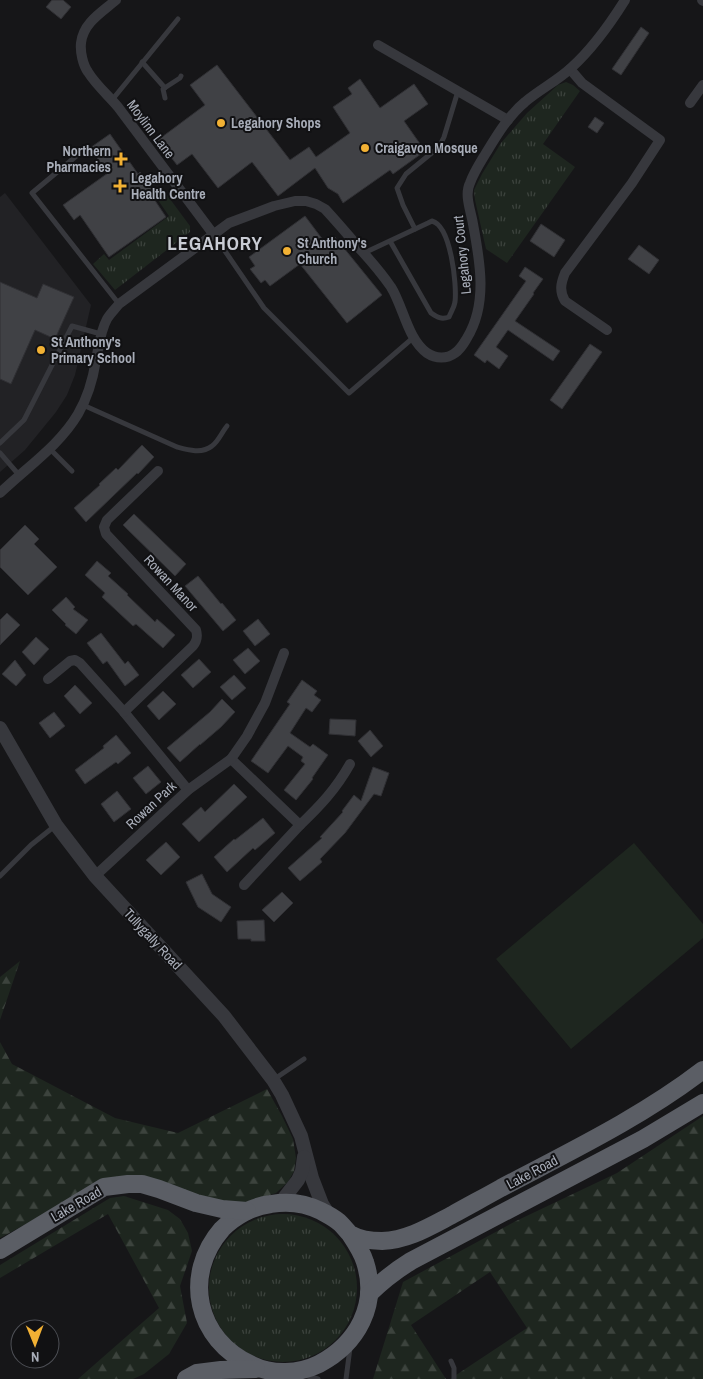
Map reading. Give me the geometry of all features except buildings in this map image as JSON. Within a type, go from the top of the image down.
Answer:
[{"type":"highway","name":"Lake Road","points":[[350,1234],[368,1240],[382,1241],[410,1236],[610,1129],[651,1105],[703,1070]]},
{"type":"highway","name":"Lake Road","points":[[369,1294],[394,1271],[411,1261],[634,1144],[703,1103]]},
{"type":"highway","name":"Lake Road","points":[[0,1250],[104,1187],[142,1184],[196,1203],[222,1209],[247,1211]]},
{"type":"highway","points":[[281,1202],[298,1203],[329,1215],[350,1234],[359,1247],[365,1262],[369,1278],[369,1294],[360,1326],[351,1340],[334,1356],[313,1367],[290,1372],[274,1372],[238,1359],[221,1345],[208,1326],[201,1305],[199,1282],[203,1260],[213,1240],[228,1223],[247,1211],[263,1205],[281,1202]]},
{"type":"highway","points":[[186,1379],[197,1373],[259,1368]]},
{"type":"street","name":"Moylinn Lane","points":[[116,0],[91,21],[84,30],[81,42],[84,65],[214,235]]},
{"type":"street","name":"Legahory Court","points":[[214,235],[228,223],[265,209],[295,201],[306,201],[316,204],[325,209],[392,288],[414,337],[422,349],[434,357],[450,356],[461,348],[475,323],[481,298],[477,241],[467,194],[468,185],[508,120],[524,102],[570,68],[589,49],[614,19],[625,0]]},
{"type":"street","points":[[378,45],[508,120]]},
{"type":"street","points":[[570,68],[582,83],[660,140],[632,183],[565,273],[562,281],[561,295],[565,301],[607,330]]},
{"type":"street","points":[[690,103],[703,85]]},
{"type":"street","points":[[0,493],[50,450],[78,414],[90,388],[101,334],[108,318],[120,304],[214,235]]},
{"type":"street","name":"Rowan Manor","points":[[124,712],[193,646],[198,636],[196,630],[106,534],[104,527],[107,520],[158,471]]},
{"type":"street","name":"Rowan Park","points":[[95,876],[188,790],[231,759],[247,736],[265,703],[284,653]]},
{"type":"street","points":[[48,679],[70,661],[75,660],[80,663],[124,712],[188,790]]},
{"type":"street","name":"Tullygally Road","points":[[0,728],[56,825],[95,876],[224,1016],[273,1080],[301,1136],[312,1178],[322,1204],[329,1215]]},
{"type":"street","points":[[231,759],[300,825]]},
{"type":"street","points":[[244,885],[323,803],[350,764]]},
{"type":"street","name":"Tullygally Road","points":[[281,1202],[302,1171],[304,1149]]},
{"type":"lane","points":[[112,100],[178,19]]},
{"type":"lane","points":[[142,62],[165,88]]},
{"type":"lane","points":[[165,98],[163,91],[165,88],[180,78],[180,76]]},
{"type":"lane","points":[[415,229],[397,188],[406,174],[439,147],[444,137],[458,91]]},
{"type":"lane","points":[[80,153],[32,193],[120,304]]},
{"type":"lane","points":[[364,253],[428,223],[435,222],[442,229],[446,237],[452,262],[455,302],[449,317],[439,318],[431,313],[390,241]]},
{"type":"lane","points":[[214,235],[264,308],[349,393],[414,337]]},
{"type":"lane","points":[[0,443],[24,420],[72,326],[101,334]]},
{"type":"lane","points":[[83,404],[177,448],[192,451],[204,450],[213,446],[227,426]]},
{"type":"lane","points":[[50,450],[72,471]]},
{"type":"lane","points":[[0,453],[19,475]]},
{"type":"lane","points":[[0,876],[31,845],[56,825]]},
{"type":"lane","points":[[273,1080],[304,1059]]},
{"type":"lane","points":[[346,1379],[351,1340]]},
{"type":"lane","points":[[451,1361],[454,1368],[454,1379]]},
{"type":"lane","points":[[290,1372],[318,1379]]},
{"type":"shaded area","name":"St Anthony's Primary School","points":[[5,193],[91,305],[75,375],[67,395],[56,412],[25,450],[0,472],[0,197]]},
{"type":"green space","points":[[566,82],[580,91],[543,144],[575,167],[507,263],[486,249],[474,190],[501,143],[527,113],[558,85]]},
{"type":"green space","points":[[167,195],[190,226],[190,232],[115,290],[93,264],[104,254],[109,260],[169,216],[158,200]]},
{"type":"green space","points":[[634,843],[703,924],[703,938],[571,1049],[496,959]]},
{"type":"green space","points":[[20,961],[0,1020],[0,977]]},
{"type":"green space","points":[[0,1042],[12,1064],[115,1118],[178,1133],[267,1089],[293,1139],[296,1158],[294,1171],[288,1182],[276,1193],[240,1205],[221,1203],[141,1176],[113,1177],[0,1238]]},
{"type":"green space","points":[[703,1116],[703,1379],[450,1379],[527,1328],[490,1272],[411,1325],[446,1379],[373,1379],[403,1282],[516,1221],[617,1173]]},
{"type":"green space","points":[[124,1196],[168,1210],[180,1219],[188,1233],[192,1251],[180,1286],[187,1323],[169,1354],[144,1374],[133,1379],[78,1379],[159,1308],[108,1214],[0,1278],[0,1265],[110,1198]]},
{"type":"green space","points":[[283,1214],[311,1220],[335,1236],[351,1260],[357,1288],[351,1316],[335,1340],[311,1356],[283,1362],[255,1356],[231,1340],[215,1316],[209,1288],[215,1260],[231,1236],[255,1220]]},
{"type":"place","name":"Legahory Shops","points":[[221,123]]},
{"type":"place","name":"Craigavon Mosque","points":[[365,148]]},
{"type":"place","name":"Northern Pharmacies","points":[[121,159]]},
{"type":"place","name":"Legahory Health Centre","points":[[120,186]]},
{"type":"place","name":"St Anthony's Church","points":[[287,251]]},
{"type":"place","name":"St Anthony's Primary School","points":[[41,350]]},
{"type":"district","name":"LEGAHORY","points":[[215,243]]}]
